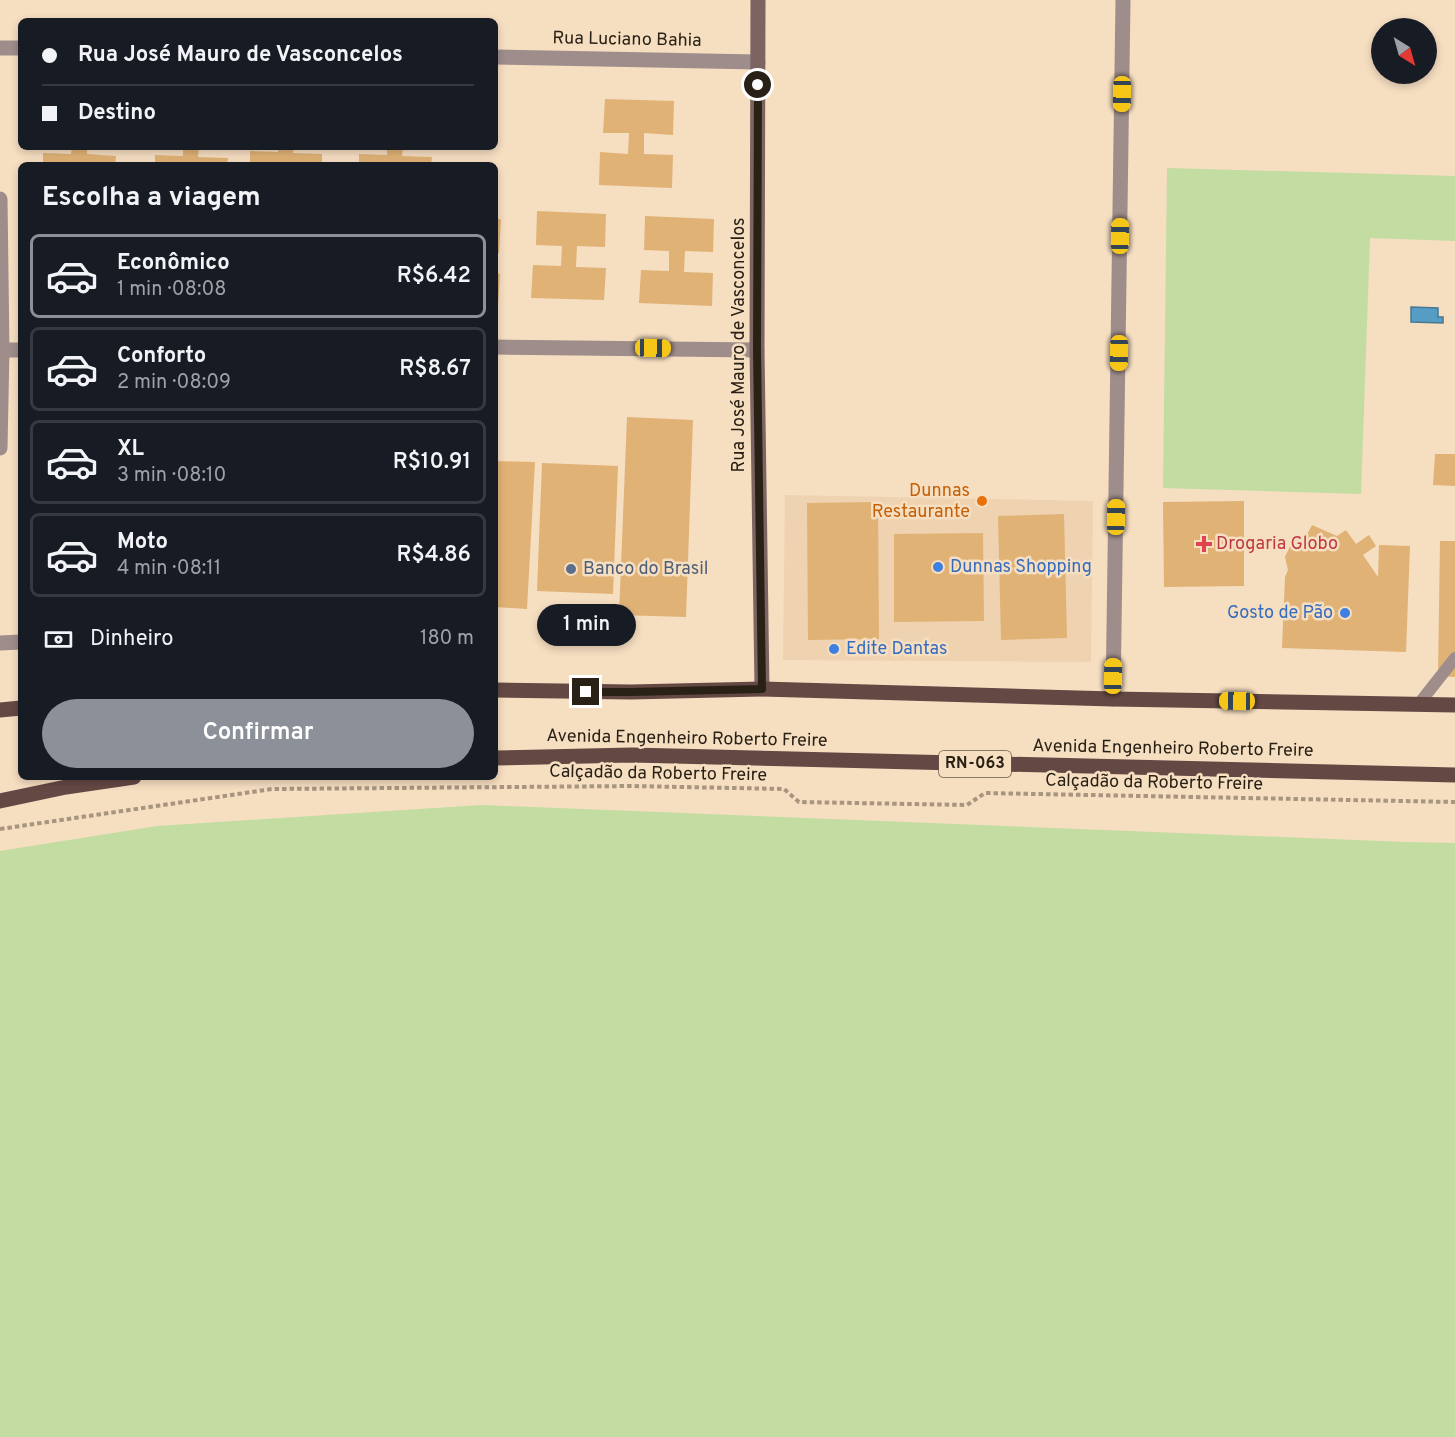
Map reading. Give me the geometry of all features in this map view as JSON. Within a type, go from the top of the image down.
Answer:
[{"type":"main road","points":[[498,690],[631,692],[762,689],[1113,699],[1455,705]]},
{"type":"main road","points":[[0,710],[18,708]]},
{"type":"main road","name":"Avenida Engenheiro Roberto Freire","points":[[498,758],[632,755],[1455,775]]},
{"type":"main road","points":[[0,801],[114,780]]},
{"type":"street","name":"Rua José Mauro de Vasconcelos","points":[[758,0],[757,350],[762,689]]},
{"type":"street","points":[[1113,699],[1123,0]]},
{"type":"street","points":[[0,48],[18,48]]},
{"type":"street","name":"Rua Luciano Bahia","points":[[498,57],[758,62]]},
{"type":"street","points":[[0,200],[0,448]]},
{"type":"street","points":[[498,347],[757,350]]},
{"type":"street","points":[[1,350],[18,350]]},
{"type":"street","points":[[0,643],[18,642]]},
{"type":"lane","points":[[1418,705],[1455,658]]},
{"type":"path","name":"Calçadão da Roberto Freire","points":[[0,829],[272,789],[632,786],[784,789],[799,802],[967,805],[985,793],[1455,802]]},
{"type":"shaded area","name":"Dunnas Shopping","points":[[785,495],[1093,501],[1091,662],[783,660]]},
{"type":"green space","points":[[1167,168],[1455,176],[1455,241],[1370,238],[1361,494],[1163,488]]},
{"type":"green space","points":[[481,805],[1455,843],[1455,1437],[0,1437],[0,851],[157,826]]},
{"type":"water","points":[[1411,307],[1438,308],[1438,317],[1443,317],[1443,323],[1411,322]]},
{"type":"building","points":[[605,99],[674,101],[673,135],[644,133],[644,154],[673,155],[672,188],[599,185],[600,152],[628,154],[629,133],[603,133]]},
{"type":"building","points":[[72,150],[87,150],[87,154],[116,156],[115,162],[43,162],[43,153],[71,154]]},
{"type":"building","points":[[183,150],[199,150],[198,157],[228,158],[227,162],[155,162],[155,155],[183,156]]},
{"type":"building","points":[[278,150],[294,150],[293,153],[322,154],[322,162],[250,162],[250,151],[278,152]]},
{"type":"building","points":[[387,150],[403,150],[402,156],[432,157],[431,162],[359,162],[359,154],[387,155]]},
{"type":"building","points":[[537,211],[606,214],[605,247],[577,246],[576,267],[606,268],[604,300],[531,298],[533,265],[561,266],[562,246],[536,245]]},
{"type":"building","points":[[645,216],[714,219],[713,252],[685,251],[684,272],[713,273],[712,306],[639,303],[641,270],[669,271],[669,251],[644,250]]},
{"type":"building","points":[[498,219],[501,219],[499,253]]},
{"type":"building","points":[[498,274],[500,274],[498,306]]},
{"type":"building","points":[[627,417],[693,420],[686,617],[619,615]]},
{"type":"building","points":[[1435,454],[1455,454],[1455,486],[1433,485]]},
{"type":"building","points":[[498,461],[535,462],[527,609],[498,607]]},
{"type":"building","points":[[542,463],[618,466],[613,594],[537,591]]},
{"type":"building","name":"Drogaria Globo","points":[[1244,501],[1244,586],[1164,587],[1163,502]]},
{"type":"building","points":[[878,502],[879,639],[808,640],[807,503]]},
{"type":"building","points":[[1064,514],[1067,638],[1001,640],[998,516]]},
{"type":"building","name":"Gosto de Pão","points":[[1312,525],[1337,536],[1346,530],[1356,544],[1369,535],[1376,546],[1363,555],[1378,577],[1379,545],[1410,546],[1406,652],[1282,648],[1285,577],[1288,570],[1285,557],[1294,538],[1303,542]]},
{"type":"building","points":[[983,533],[984,621],[894,622],[894,534]]},
{"type":"building","points":[[1440,541],[1455,541],[1455,677],[1438,676]]},
{"type":"place","name":"Dunnas Restaurante","points":[[982,501]]},
{"type":"place","name":"Drogaria Globo","points":[[1204,544]]},
{"type":"place","name":"Dunnas Shopping","points":[[938,567]]},
{"type":"place","name":"Banco do Brasil","points":[[571,569]]},
{"type":"place","name":"Gosto de Pão","points":[[1345,613]]},
{"type":"place","name":"Edite Dantas","points":[[834,649]]},
{"type":"route","points":[[586,692],[762,689],[757,350],[758,85]]}]
